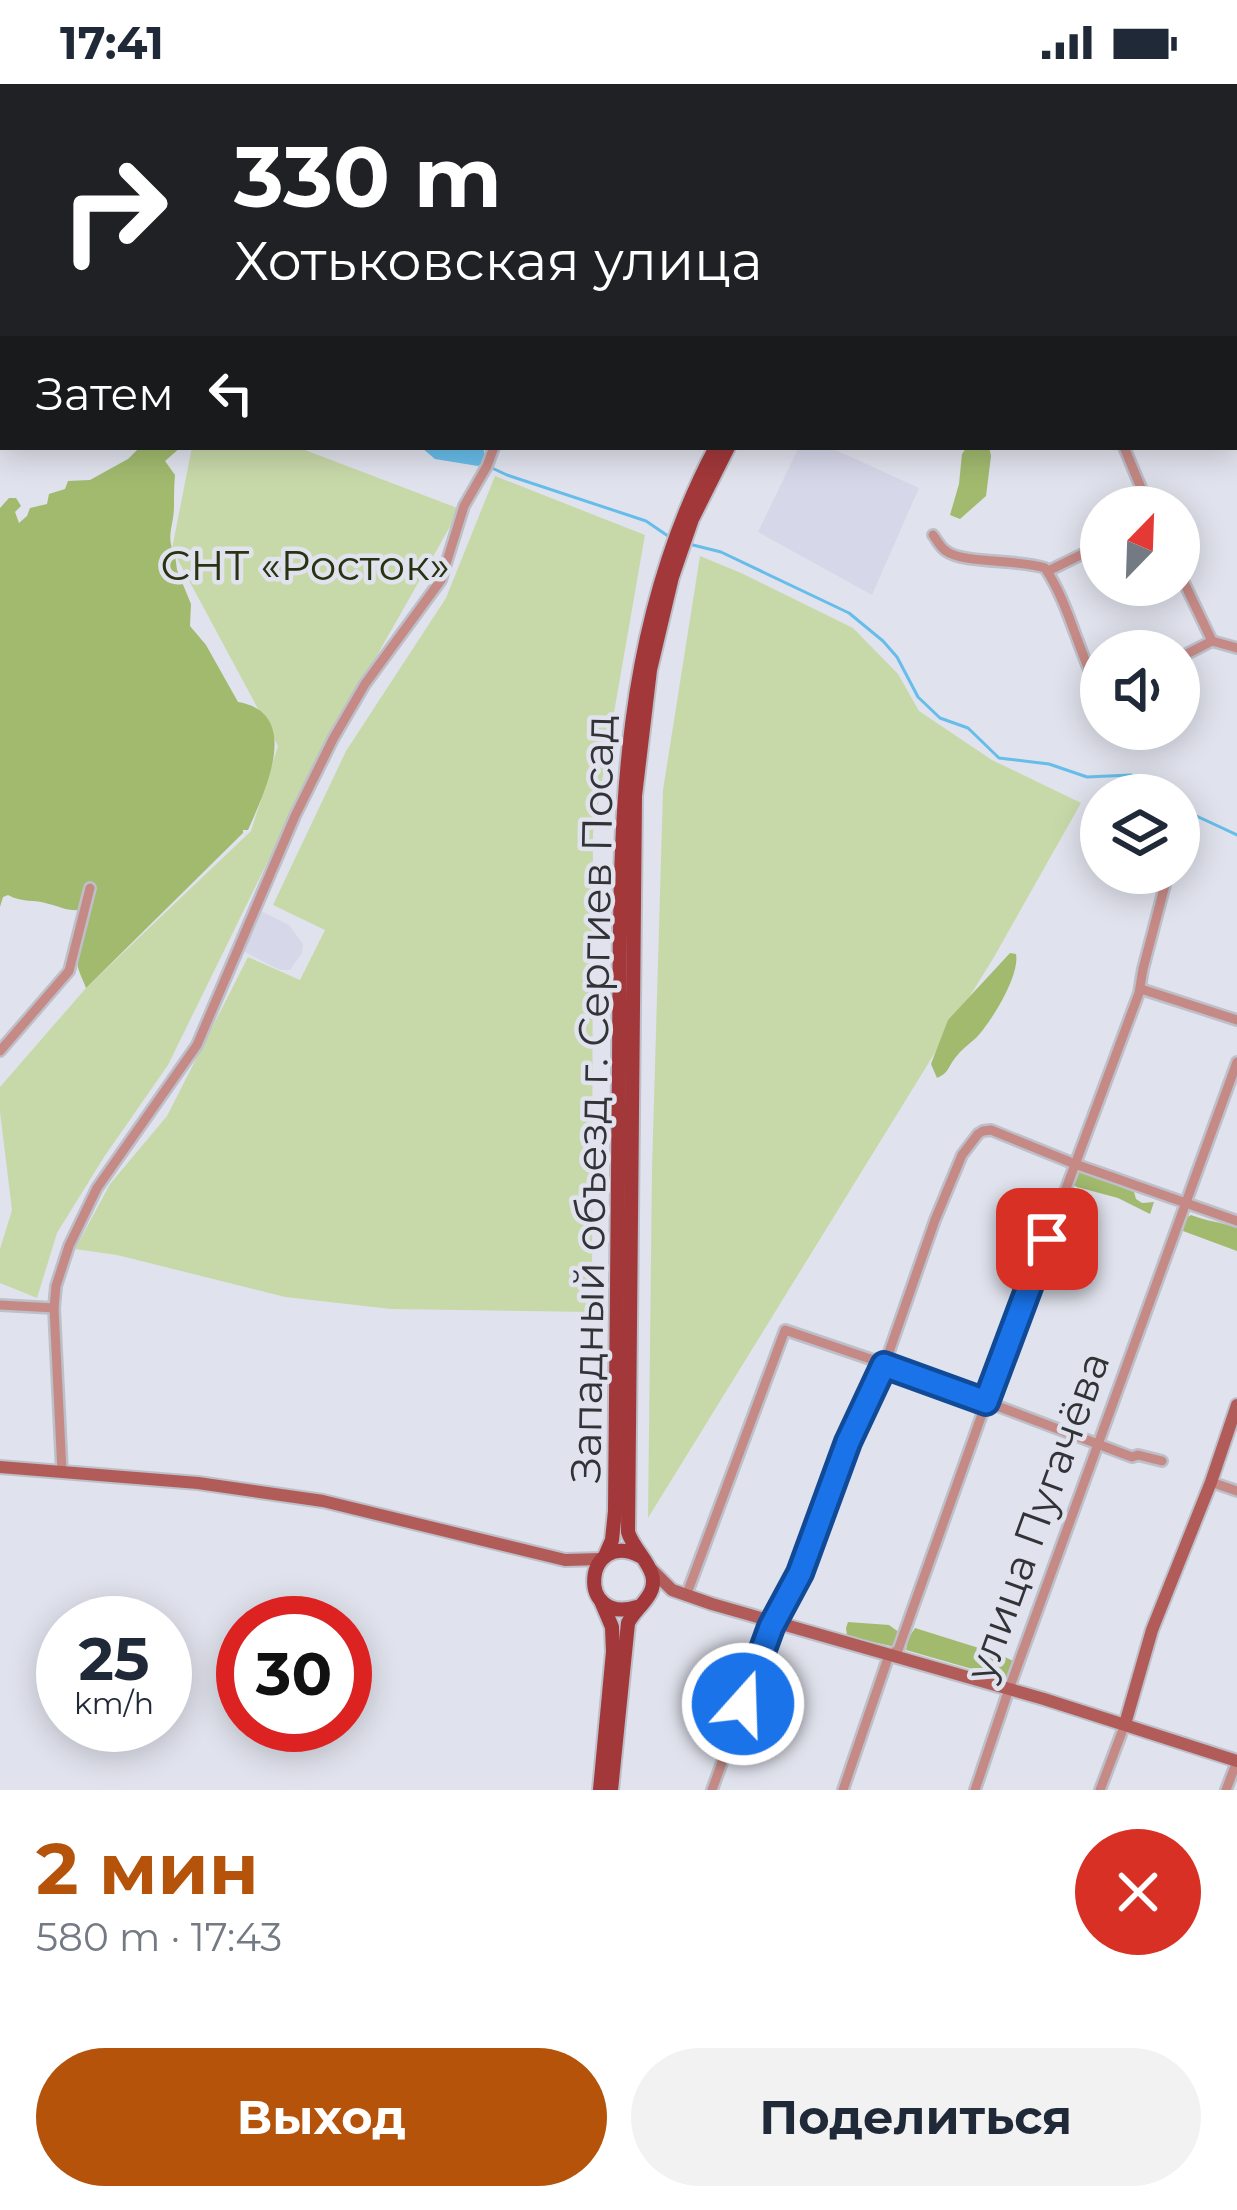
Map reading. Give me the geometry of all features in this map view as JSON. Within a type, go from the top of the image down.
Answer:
[{"type":"main road","points":[[667,575],[715,450]]},
{"type":"main road","points":[[687,517],[726,450]]},
{"type":"main road","name":"Западный объезд г. Сергиев Посад","points":[[640,1556],[628,1532],[635,796],[667,575]]},
{"type":"main road","name":"Западный объезд г. Сергиев Посад","points":[[603,1558],[612,1540],[615,1510],[624,793],[631,717],[667,575]]},
{"type":"main road","points":[[1125,1724],[1153,1630],[1237,1405]]},
{"type":"main road","points":[[0,1467],[198,1483],[323,1501],[570,1561],[603,1558],[620,1550],[640,1556],[666,1587],[686,1596],[1237,1761]]},
{"type":"main road","points":[[512,1546],[569,1566],[593,1582],[610,1619],[613,1635],[600,1790]]},
{"type":"main road","points":[[593,1582],[603,1558]]},
{"type":"main road","points":[[611,1790],[625,1636],[653,1584],[652,1570]]},
{"type":"main road","points":[[602,1601],[619,1610],[664,1597],[712,1604]]},
{"type":"street","points":[[62,1472],[54,1308],[69,1246],[98,1188],[197,1046],[304,797],[365,684],[440,580],[464,506],[493,450]]},
{"type":"street","points":[[1125,450],[1140,486]]},
{"type":"street","points":[[933,535],[946,551],[961,556],[1032,563],[1048,571],[1080,648]]},
{"type":"street","points":[[1048,571],[1080,555]]},
{"type":"street","points":[[1195,606],[1212,641]]},
{"type":"street","points":[[1200,647],[1212,641],[1237,648]]},
{"type":"street","points":[[0,1051],[68,971],[90,888]]},
{"type":"street","points":[[843,1790],[889,1654],[898,1650],[1141,989],[1163,894]]},
{"type":"street","points":[[1141,989],[1237,1020]]},
{"type":"street","name":"улица Пугачёва","points":[[975,1790],[1237,1062]]},
{"type":"street","points":[[712,1790],[774,1622],[800,1573],[848,1442],[884,1365],[935,1220],[962,1155],[979,1134],[992,1130],[1237,1221]]},
{"type":"street","points":[[0,1305],[54,1308]]},
{"type":"street","points":[[686,1596],[785,1330],[1132,1456],[1162,1461]]},
{"type":"street","points":[[1211,1482],[1237,1491]]},
{"type":"street","points":[[1100,1790],[1125,1724]]},
{"type":"street","points":[[1226,1790],[1237,1761]]},
{"type":"shaded area","points":[[798,450],[836,450],[919,488],[872,595],[758,532]]},
{"type":"shaded area","points":[[261,911],[289,925],[303,944],[290,970],[280,970],[243,951]]},
{"type":"green space","points":[[137,450],[178,450],[165,461],[175,475],[171,543],[191,604],[190,626],[238,702],[258,709],[269,721],[274,756],[248,830],[86,988],[77,962],[86,929],[80,910],[8,895],[0,907],[0,508],[9,498],[16,498],[21,506],[15,512],[19,523],[30,508],[47,504],[49,494],[65,489],[68,481],[90,480]]},
{"type":"green space","name":"СНТ «Росток»","points":[[191,450],[305,450],[460,509],[316,763],[168,1065],[57,1233],[37,1298],[0,1283],[0,1249],[12,1210],[0,1087],[86,988],[251,831],[278,746],[172,549]]},
{"type":"green space","points":[[990,450],[991,456],[986,496],[960,519],[950,515],[962,454]]},
{"type":"green space","points":[[495,476],[645,535],[593,833],[592,1312],[391,1309],[285,1297],[75,1249],[110,1184],[167,1116],[248,957],[300,980],[325,930],[273,905],[346,751],[446,598]]},
{"type":"green space","points":[[700,556],[853,628],[898,674],[919,711],[992,760],[1080,805],[994,957],[648,1518],[652,1169],[663,790]]},
{"type":"green space","points":[[1010,953],[1016,954],[1014,974],[997,1009],[937,1078],[931,1064],[948,1020]]},
{"type":"green space","points":[[1080,1171],[1134,1192],[1142,1203],[1154,1202],[1150,1214],[1072,1184]]},
{"type":"green space","points":[[1191,1215],[1237,1228],[1237,1251],[1183,1231]]},
{"type":"green space","points":[[848,1622],[889,1625],[900,1633],[895,1647],[847,1636]]},
{"type":"green space","points":[[915,1628],[1013,1661],[1010,1676],[1007,1679],[906,1650]]},
{"type":"water","points":[[424,450],[484,450],[484,462],[478,466],[435,459]]},
{"type":"waterway","points":[[492,468],[646,521],[668,536]]},
{"type":"waterway","points":[[689,544],[721,552],[849,613],[897,657],[918,697],[940,718],[968,728],[999,758],[1049,764],[1080,775]]},
{"type":"waterway","points":[[1200,818],[1237,835]]},
{"type":"route","points":[[743,1704],[771,1627],[800,1573],[848,1442],[884,1365],[986,1402],[1047,1239]]}]
